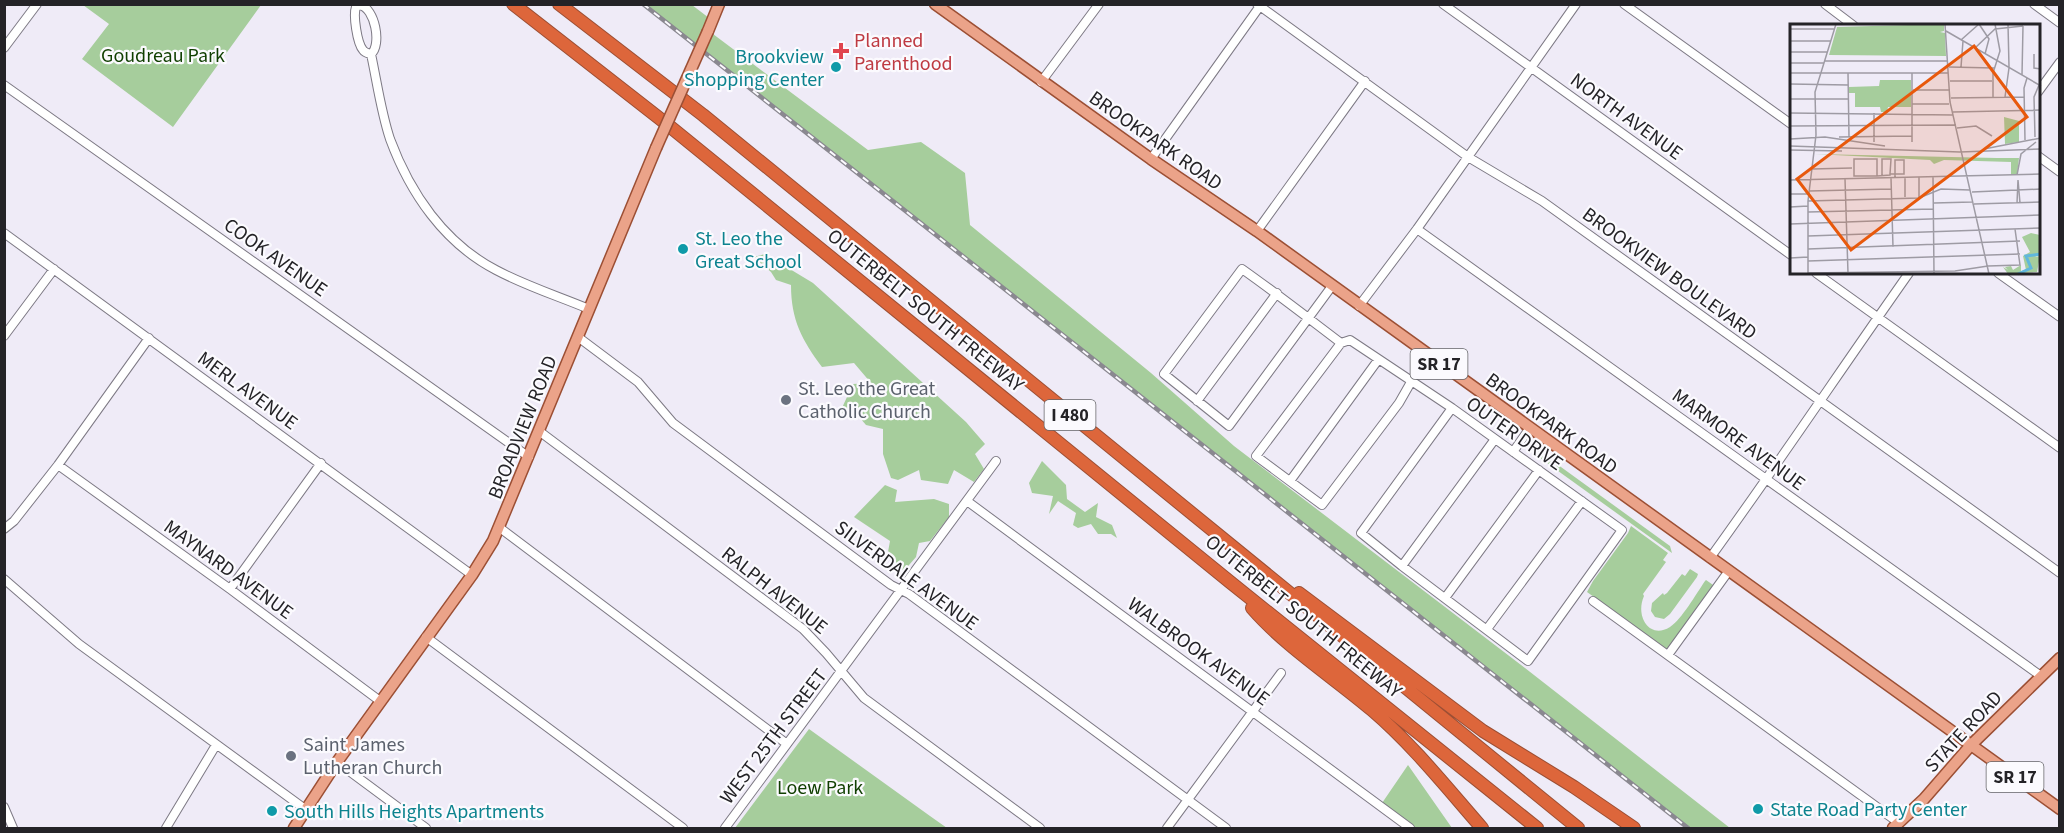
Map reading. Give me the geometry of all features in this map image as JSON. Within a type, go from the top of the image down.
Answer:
[{"type":"highway","name":"OUTERBELT SOUTH FREEWAY","points":[[559,4],[703,116],[1578,828]]},
{"type":"highway","name":"OUTERBELT SOUTH FREEWAY","points":[[515,7],[669,124],[1230,582],[1537,828]]},
{"type":"highway","points":[[1252,564],[1324,611],[1484,731],[1574,787],[1634,828]]},
{"type":"highway","points":[[1230,582],[1273,629],[1391,728],[1482,828]]},
{"type":"main road","name":"BROADVIEW ROAD","points":[[294,828],[337,762],[472,575],[500,528],[656,148],[719,4]]},
{"type":"main road","name":"BROOKPARK ROAD","points":[[934,4],[1150,159],[1257,231],[2060,809]]},
{"type":"main road","name":"STATE ROAD","points":[[1896,826],[1924,799],[1971,745],[2060,658]]},
{"type":"street","points":[[4,48],[37,4]]},
{"type":"street","points":[[1041,82],[1100,4]]},
{"type":"street","name":"NORTH AVENUE","points":[[1443,4],[1790,254]]},
{"type":"street","points":[[1359,306],[1417,229],[1576,4]]},
{"type":"street","points":[[1624,4],[1790,123]]},
{"type":"street","points":[[1825,4],[1851,24]]},
{"type":"street","points":[[2034,4],[2060,23]]},
{"type":"street","points":[[360,5],[365,6],[372,13],[377,42],[375,51],[371,54],[360,46],[354,16],[355,10],[360,5]]},
{"type":"street","points":[[1150,159],[1259,5]]},
{"type":"street","name":"BROOKVIEW BOULEVARD","points":[[1259,5],[1468,157],[1542,201],[2060,573]]},
{"type":"street","points":[[371,54],[390,137],[401,166],[416,194],[434,220],[460,244],[496,270],[589,309]]},
{"type":"street","points":[[2040,89],[2060,62]]},
{"type":"street","points":[[1257,231],[1365,81]]},
{"type":"street","name":"COOK AVENUE","points":[[4,85],[529,457]]},
{"type":"street","points":[[2040,157],[2060,171]]},
{"type":"street","name":"MARMORE AVENUE","points":[[1417,229],[2041,676]]},
{"type":"street","name":"MERL AVENUE","points":[[4,233],[472,575]]},
{"type":"street","points":[[4,336],[54,269]]},
{"type":"street","name":"OUTER DRIVE","points":[[1197,401],[1164,374],[1242,269],[1341,343],[1350,340],[1452,408],[1622,530],[1528,661],[1487,629]]},
{"type":"street","points":[[1817,274],[2060,448]]},
{"type":"street","points":[[1710,558],[1909,274]]},
{"type":"street","points":[[1999,274],[2060,317]]},
{"type":"street","points":[[1277,293],[1197,401],[1229,426],[1332,286]]},
{"type":"street","name":"SILVERDALE AVENUE","points":[[578,337],[638,382],[673,423],[1226,828]]},
{"type":"street","points":[[4,529],[14,521],[58,465],[149,338]]},
{"type":"street","points":[[1341,343],[1256,456],[1322,505],[1399,403],[1411,382]]},
{"type":"street","points":[[1290,481],[1378,360]]},
{"type":"street","points":[[1452,408],[1361,533],[1402,567],[1487,629],[1582,501]]},
{"type":"street","points":[[1513,452],[1529,429]]},
{"type":"street","name":"RALPH AVENUE","points":[[539,431],[803,629],[864,698],[1040,828]]},
{"type":"street","points":[[1402,567],[1495,439]]},
{"type":"street","name":"WEST 25TH STREET","points":[[725,828],[996,461]]},
{"type":"street","points":[[230,589],[321,463]]},
{"type":"street","name":"MAYNARD AVENUE","points":[[58,465],[380,701]]},
{"type":"street","points":[[1445,598],[1539,470]]},
{"type":"street","name":"WALBROOK AVENUE","points":[[967,501],[1410,828]]},
{"type":"street","points":[[500,528],[787,744]]},
{"type":"street","points":[[1668,655],[1728,572]]},
{"type":"street","points":[[4,579],[79,644],[305,809]]},
{"type":"street","points":[[1593,601],[1896,826]]},
{"type":"street","points":[[426,637],[683,828]]},
{"type":"street","points":[[1167,828],[1281,673]]},
{"type":"street","points":[[166,828],[216,745]]},
{"type":"street","points":[[337,762],[426,828]]},
{"type":"street","points":[[5,808],[13,828]]},
{"type":"green space","name":"Goudreau Park","points":[[261,4],[173,127],[82,59],[109,24],[83,5]]},
{"type":"green space","points":[[643,5],[692,5],[713,21],[709,31],[868,150],[921,142],[965,173],[970,225],[1151,373],[1234,446],[1730,828],[1688,828]]},
{"type":"green space","points":[[765,254],[813,283],[966,422],[985,444],[975,454],[984,469],[974,482],[954,470],[948,484],[921,480],[919,470],[898,480],[891,478],[883,454],[883,429],[866,425],[854,411],[845,417],[841,410],[853,384],[871,383],[854,363],[822,367],[799,329],[793,309],[791,285],[776,280],[771,272],[754,257]]},
{"type":"green space","points":[[1532,446],[1670,546],[1672,553],[1529,450]]},
{"type":"green space","points":[[1042,461],[1066,485],[1067,499],[1085,512],[1098,503],[1096,517],[1112,525],[1117,538],[1111,534],[1098,534],[1091,524],[1078,528],[1073,525],[1076,513],[1058,501],[1049,514],[1053,496],[1032,493],[1029,483]]},
{"type":"green space","points":[[885,485],[897,490],[895,502],[934,499],[949,504],[949,517],[930,541],[919,543],[916,557],[903,572],[888,552],[890,541],[854,517]]},
{"type":"green space","points":[[1631,526],[1668,553],[1663,560],[1666,562],[1643,594],[1641,611],[1650,628],[1662,630],[1675,623],[1706,580],[1716,587],[1669,651],[1587,592]]},
{"type":"green space","points":[[1690,569],[1698,574],[1697,577],[1670,614],[1664,619],[1655,617],[1651,611],[1652,603],[1663,593],[1664,595],[1667,593],[1682,574],[1685,576]]},
{"type":"green space","name":"Loew Park","points":[[809,729],[930,816],[947,828],[735,828]]},
{"type":"green space","points":[[1408,765],[1452,828],[1410,828],[1380,806]]},
{"type":"railway","points":[[643,4],[1688,828]]},
{"type":"place","name":"Planned Parenthood","points":[[841,51]]},
{"type":"place","name":"Brookview Shopping Center","points":[[836,67]]},
{"type":"place","name":"St. Leo the Great School","points":[[683,249]]},
{"type":"place","name":"St. Leo the Great Catholic Church","points":[[786,400]]},
{"type":"place","name":"Saint James Lutheran Church","points":[[291,756]]},
{"type":"place","name":"State Road Party Center","points":[[1758,809]]},
{"type":"place","name":"South Hills Heights Apartments","points":[[272,811]]}]
